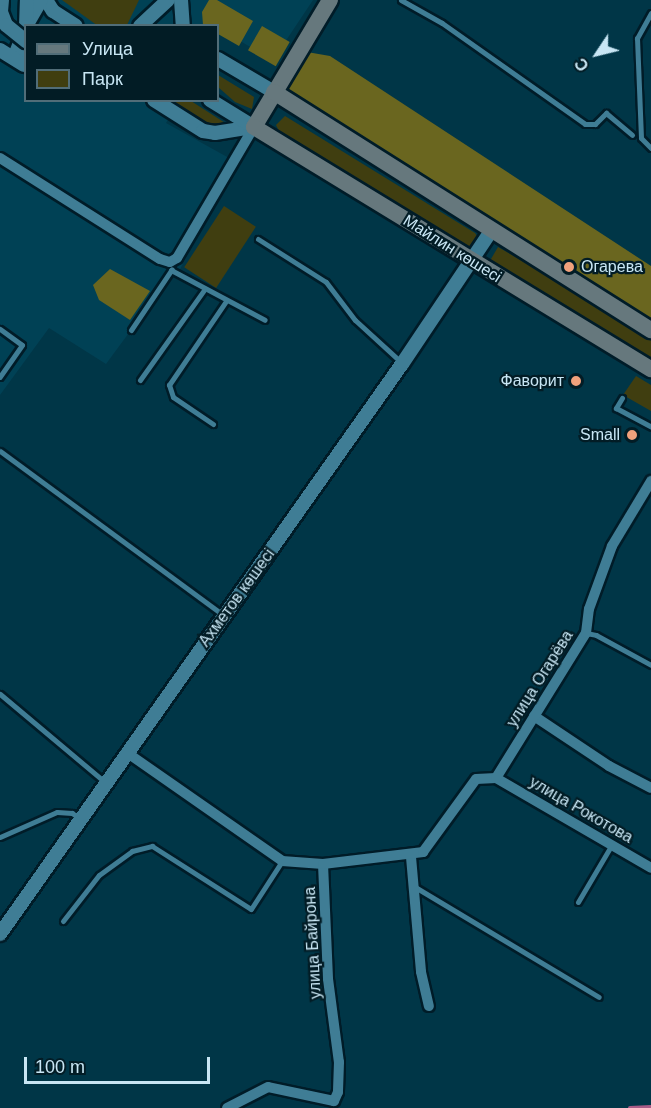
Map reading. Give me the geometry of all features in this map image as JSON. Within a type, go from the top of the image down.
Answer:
[{"type":"main road","points":[[254,127],[330,0]]},
{"type":"main road","points":[[274,92],[651,330]]},
{"type":"main road","name":"Майлин көшесі","points":[[254,127],[651,369]]},
{"type":"street","points":[[2,0],[1,12],[6,25],[24,39]]},
{"type":"street","points":[[26,24],[27,0]]},
{"type":"street","points":[[27,24],[41,0]]},
{"type":"street","points":[[46,0],[53,11],[73,24]]},
{"type":"street","points":[[142,24],[168,0]]},
{"type":"street","points":[[181,0],[183,24]]},
{"type":"street","points":[[24,32],[17,51],[24,62]]},
{"type":"street","points":[[0,50],[24,64]]},
{"type":"street","points":[[219,60],[274,92]]},
{"type":"street","points":[[157,102],[203,131],[215,133],[254,127]]},
{"type":"street","points":[[213,102],[254,127]]},
{"type":"street","points":[[0,158],[160,259],[170,262],[177,258],[254,127]]},
{"type":"street","name":"Ахметов көшесі","points":[[0,934],[402,363],[491,231]]},
{"type":"street","name":"улица Огарёва","points":[[496,778],[586,633],[589,609],[612,546],[651,481]]},
{"type":"street","points":[[534,716],[609,766],[651,788]]},
{"type":"street","points":[[126,752],[282,861]]},
{"type":"street","points":[[324,864],[411,857],[429,845],[476,779],[496,778]]},
{"type":"street","name":"улица Рокотова","points":[[496,778],[651,868]]},
{"type":"street","points":[[411,857],[421,972],[429,1006]]},
{"type":"street","name":"улица Байрона","points":[[227,1108],[268,1087],[337,1104],[339,1062],[328,979],[324,864],[282,861]]},
{"type":"lane","points":[[401,0],[442,23],[585,124],[595,124],[606,113],[632,135]]},
{"type":"lane","points":[[651,13],[637,38],[641,138],[651,148]]},
{"type":"lane","points":[[258,239],[326,282],[355,320],[402,363]]},
{"type":"lane","points":[[131,330],[177,258]]},
{"type":"lane","points":[[171,270],[204,290],[265,321]]},
{"type":"lane","points":[[140,380],[204,290]]},
{"type":"lane","points":[[213,424],[173,397],[169,385],[226,301]]},
{"type":"lane","points":[[0,329],[22,345],[0,376]]},
{"type":"lane","points":[[622,398],[616,408],[651,428]]},
{"type":"lane","points":[[0,451],[225,616]]},
{"type":"lane","points":[[586,633],[651,665]]},
{"type":"lane","points":[[0,694],[105,782]]},
{"type":"lane","points":[[0,837],[57,812],[72,813],[81,819]]},
{"type":"lane","points":[[63,921],[99,875],[132,851],[152,846],[251,909],[282,861]]},
{"type":"lane","points":[[578,902],[611,846]]},
{"type":"lane","points":[[413,886],[599,997]]},
{"type":"shaded area","points":[[0,0],[313,0],[273,60],[221,30],[219,33],[219,24],[24,24],[24,102],[178,102],[166,123],[238,163],[179,271],[176,269],[106,364],[49,328],[0,395]]},
{"type":"shaded area","points":[[209,0],[217,0],[253,21],[239,46],[219,35],[219,24],[203,24],[202,12]]},
{"type":"shaded area","points":[[262,26],[290,42],[276,66],[248,50]]},
{"type":"shaded area","points":[[307,52],[330,56],[651,266],[651,322],[283,91]]},
{"type":"shaded area","points":[[110,269],[150,291],[130,320],[99,300],[93,285]]},
{"type":"green space","points":[[62,0],[139,0],[127,24],[95,24]]},
{"type":"green space","points":[[219,76],[254,97],[252,109],[235,102],[219,88]]},
{"type":"green space","points":[[175,102],[193,102],[233,128],[205,127],[172,107]]},
{"type":"green space","points":[[285,116],[475,233],[480,240],[477,245],[470,247],[280,133],[276,125]]},
{"type":"green space","points":[[224,206],[256,227],[216,288],[184,267]]},
{"type":"green space","points":[[498,247],[651,334],[651,363],[492,266],[491,259]]},
{"type":"green space","points":[[636,376],[651,385],[651,411],[623,395]]},
{"type":"waterway","points":[[630,1108],[651,1107]]},
{"type":"place","name":"Огарева","points":[[569,267]]},
{"type":"place","name":"Фаворит","points":[[576,381]]},
{"type":"place","name":"Small","points":[[632,435]]}]
